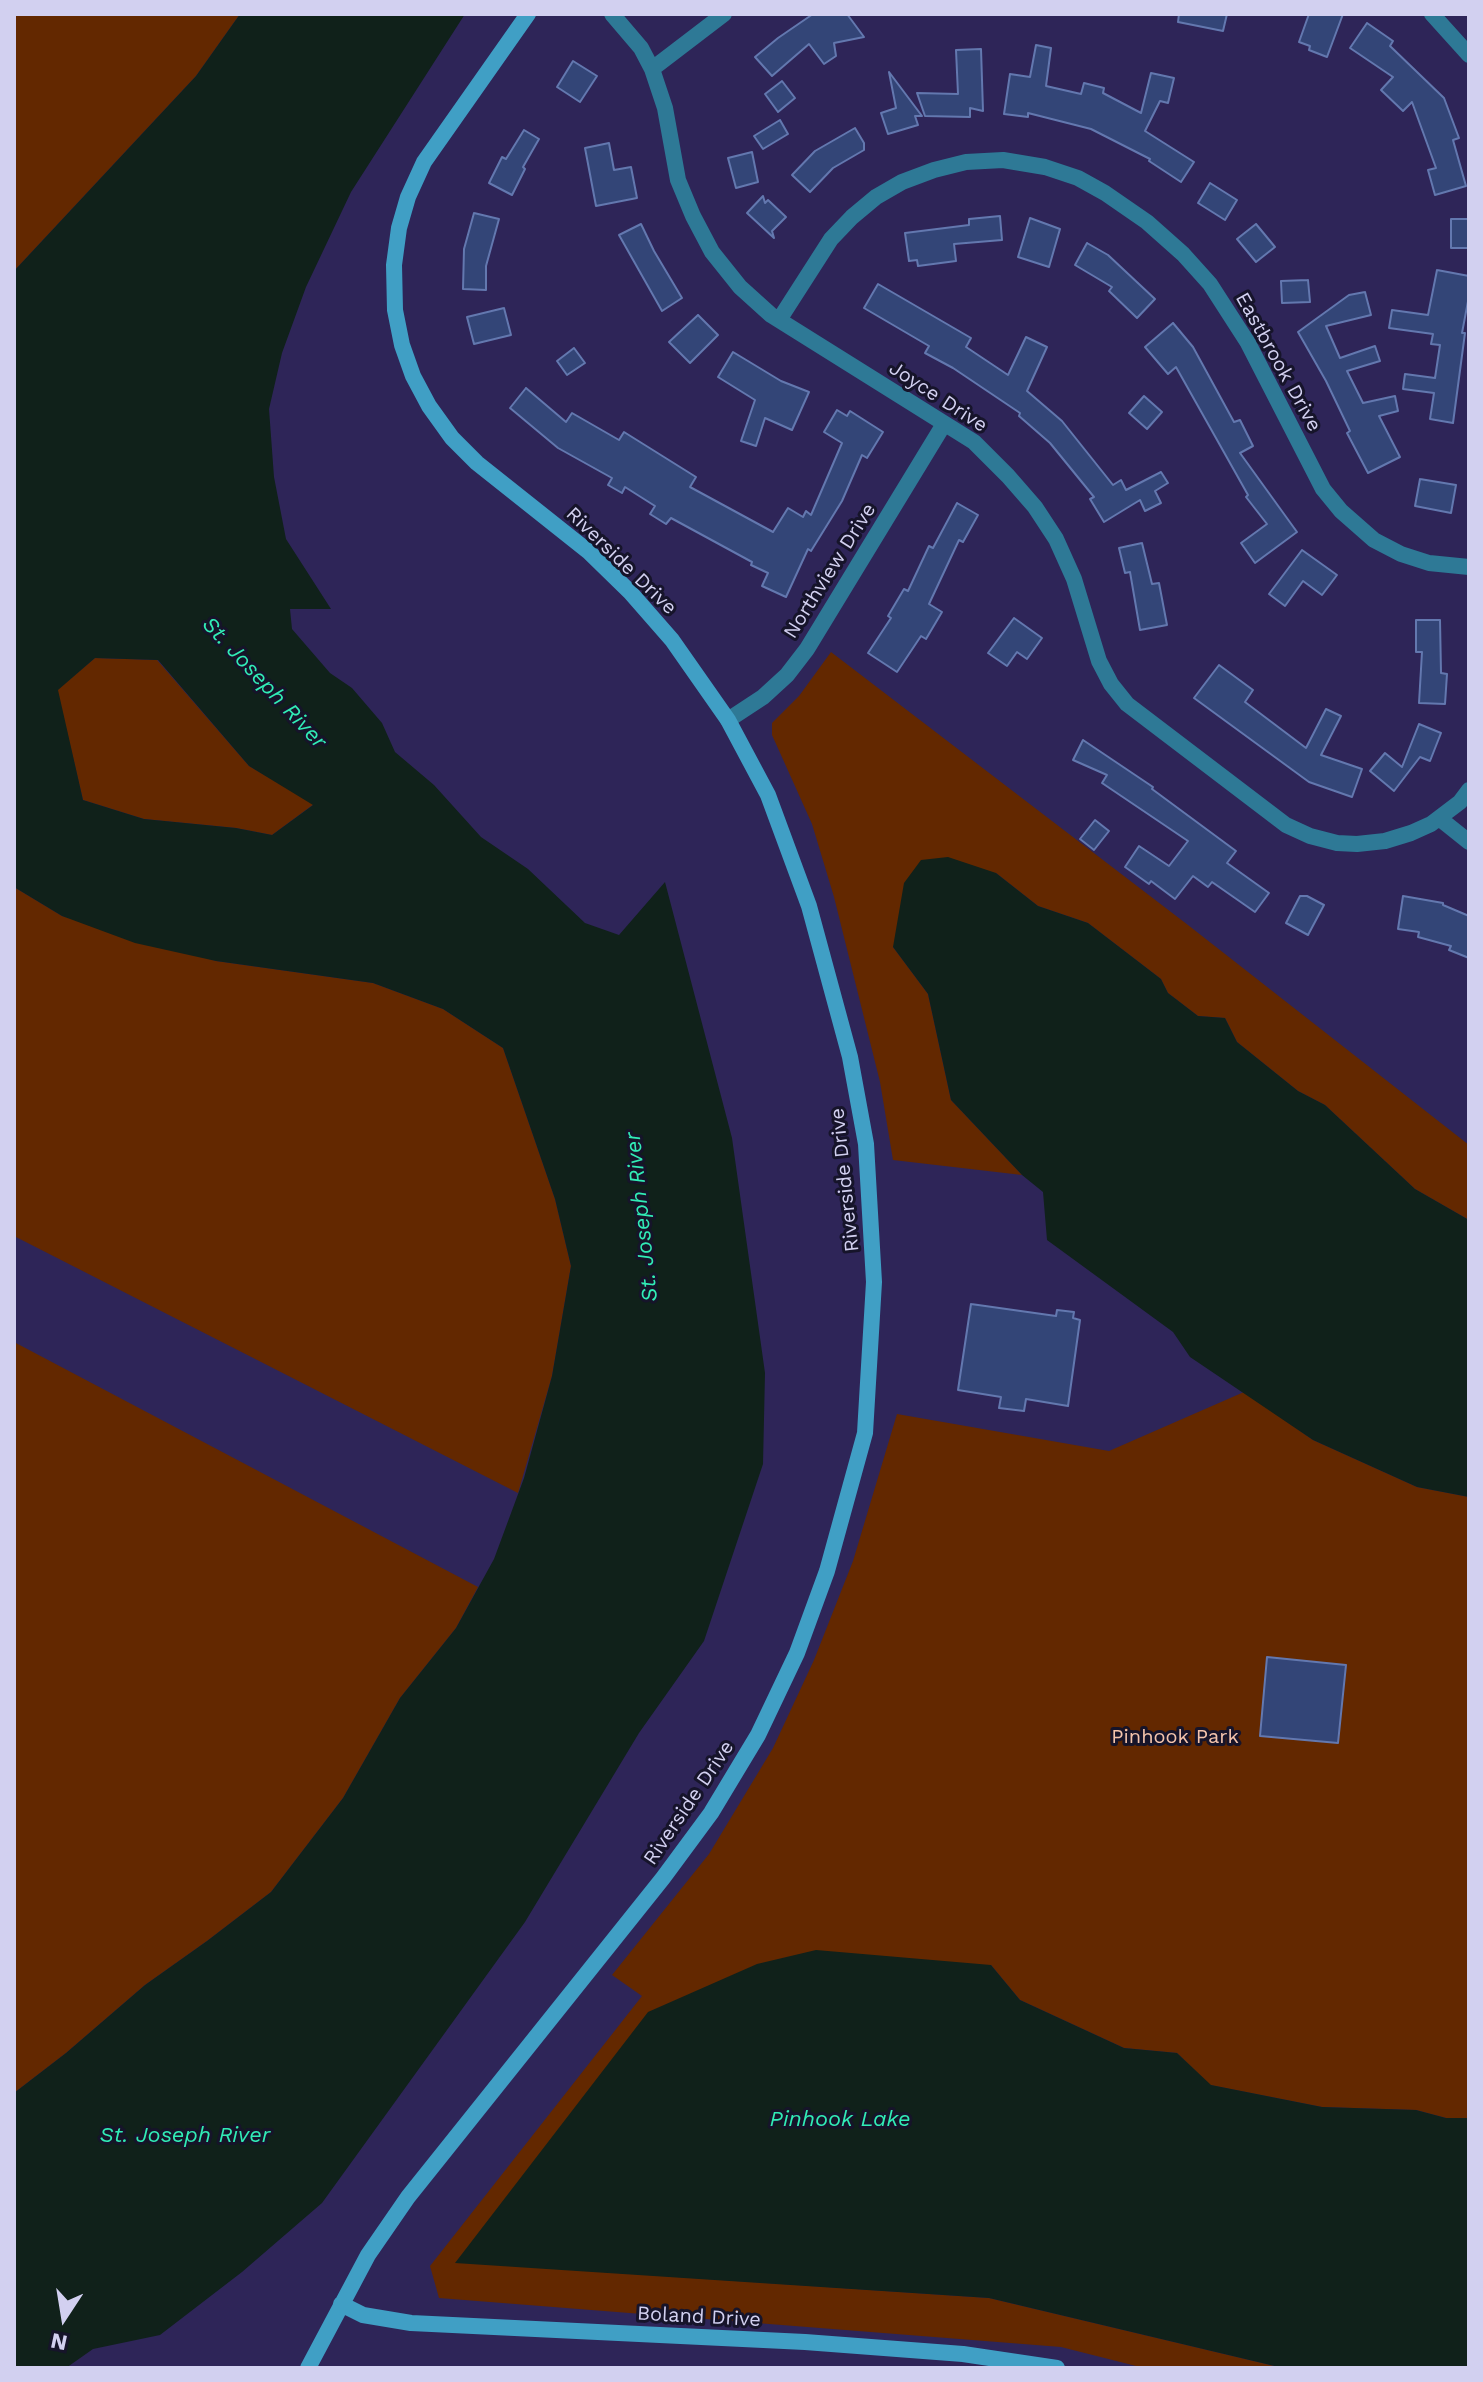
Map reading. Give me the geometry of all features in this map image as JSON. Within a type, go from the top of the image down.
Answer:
[{"type":"street","name":"Riverside Drive","points":[[308,2368],[368,2255],[408,2197],[663,1878],[711,1813],[750,1748],[807,1626],[827,1571],[865,1433],[874,1282],[866,1144],[853,1072],[809,906],[768,795],[728,720],[672,640],[630,592],[565,531],[477,463],[452,438],[413,376],[402,345],[395,310],[394,265],[399,228],[408,197],[424,162],[528,14]]},
{"type":"street","name":"Joyce Drive","points":[[612,14],[641,48],[652,69],[665,108],[678,180],[712,252],[740,287],[779,320],[974,442],[1008,476],[1056,539],[1074,579],[1099,661],[1111,684],[1141,717],[1286,825],[1310,836],[1347,844],[1385,841],[1411,833],[1439,818],[1460,802],[1469,790]]},
{"type":"street","points":[[652,69],[724,14]]},
{"type":"street","points":[[1432,14],[1469,55]]},
{"type":"street","name":"Eastbrook Drive","points":[[779,320],[831,239],[876,197],[902,182],[966,162],[1003,160],[1045,167],[1078,178],[1147,222],[1183,254],[1210,284],[1248,343],[1323,489],[1347,518],[1374,540],[1401,554],[1429,563],[1469,567]]},
{"type":"street","name":"Northview Drive","points":[[728,720],[763,697],[787,675],[807,649],[944,424]]},
{"type":"street","points":[[1439,818],[1469,842]]},
{"type":"street","name":"Boland Drive","points":[[341,2304],[363,2315],[411,2323],[836,2344],[963,2354],[1057,2368]]},
{"type":"green space","points":[[14,14],[240,14],[196,76],[14,271]]},
{"type":"green space","points":[[831,652],[1469,1145],[1469,1220],[1415,1189],[1325,1105],[1298,1091],[1237,1042],[1225,1018],[1198,1016],[1168,993],[1161,979],[1088,923],[1038,906],[996,873],[893,947],[928,994],[951,1100],[1022,1175],[893,1160],[880,1082],[834,897],[812,824],[772,735],[772,723],[799,696]]},
{"type":"green space","points":[[95,658],[157,660],[249,766],[314,804],[272,835],[236,828],[144,819],[83,800],[57,690]]},
{"type":"green space","points":[[14,887],[62,916],[216,961],[373,983],[443,1009],[503,1048],[555,1199],[571,1266],[552,1376],[518,1493],[14,1236]]},
{"type":"green space","points":[[14,1342],[478,1587],[456,1628],[400,1698],[343,1798],[271,1892],[145,1985],[14,2093]]},
{"type":"green space","name":"Pinhook Park","points":[[1244,1392],[1313,1440],[1417,1487],[1469,1497],[1469,2118],[1446,2118],[1416,2110],[1322,2107],[1210,2085],[1177,2053],[1124,2048],[1020,2000],[991,1965],[456,2262],[989,2298],[1283,2368],[1144,2368],[1061,2347],[439,2298],[430,2266],[642,1996],[612,1975],[709,1854],[773,1748],[814,1660],[853,1561],[897,1414],[1109,1451]]},
{"type":"water","name":"St. Joseph River","points":[[240,14],[465,14],[351,192],[306,287],[282,353],[269,409],[274,477],[286,539],[331,609],[290,609],[292,629],[330,673],[352,688],[382,723],[395,752],[434,785],[481,837],[528,869],[585,923],[619,935],[665,882],[732,1138],[765,1373],[763,1464],[704,1641],[639,1733],[525,1922],[322,2203],[242,2272],[160,2335],[93,2349],[66,2368],[14,2368],[14,2093],[145,1985],[271,1892],[343,1798],[400,1698],[456,1628],[494,1559],[524,1478],[552,1376],[571,1266],[555,1199],[503,1048],[443,1009],[373,983],[216,961],[135,943],[62,916],[14,887],[14,271],[196,76]],"holes":[[[95,658],[158,660],[249,766],[313,805],[272,835],[236,828],[144,819],[83,800],[58,690]]]},
{"type":"water","points":[[948,857],[996,873],[1038,906],[1088,923],[1161,979],[1168,993],[1198,1016],[1225,1018],[1237,1042],[1298,1091],[1325,1105],[1415,1189],[1469,1220],[1469,1497],[1417,1487],[1313,1440],[1190,1357],[1173,1332],[1047,1240],[1043,1192],[1022,1175],[951,1100],[928,994],[893,947],[904,883],[921,860]]},
{"type":"water","name":"Pinhook Lake","points":[[816,1950],[991,1965],[1020,2000],[1124,2048],[1177,2053],[1211,2085],[1322,2107],[1416,2110],[1446,2118],[1469,2118],[1469,2368],[1283,2368],[989,2298],[455,2263],[648,2012],[757,1964]]},
{"type":"building","points":[[813,14],[847,14],[864,37],[834,43],[836,56],[824,64],[809,44],[772,76],[755,57]]},
{"type":"building","points":[[1179,14],[1227,14],[1223,31],[1178,22]]},
{"type":"building","points":[[1309,14],[1343,14],[1327,57],[1299,42]]},
{"type":"building","points":[[1367,23],[1393,41],[1390,46],[1444,98],[1459,138],[1453,140],[1466,186],[1435,195],[1428,170],[1436,168],[1412,102],[1403,111],[1381,90],[1393,77],[1350,48]]},
{"type":"building","points":[[1036,45],[1051,48],[1046,86],[1081,94],[1084,83],[1104,88],[1103,93],[1141,113],[1151,73],[1174,78],[1168,103],[1160,101],[1145,131],[1194,162],[1181,182],[1150,159],[1091,129],[1028,113],[1028,117],[1004,114],[1010,74],[1030,77]]},
{"type":"building","points":[[981,49],[983,111],[970,108],[970,117],[925,116],[917,93],[958,94],[956,50]]},
{"type":"building","points":[[573,61],[597,76],[580,102],[557,87]]},
{"type":"building","points":[[889,72],[922,116],[915,116],[918,125],[888,134],[881,113],[896,108]]},
{"type":"building","points":[[782,81],[795,98],[778,112],[765,94]]},
{"type":"building","points":[[780,120],[788,134],[763,149],[754,136]]},
{"type":"building","points":[[855,128],[864,143],[864,150],[833,168],[810,192],[792,175],[815,151]]},
{"type":"building","points":[[524,130],[539,139],[512,195],[489,183],[502,157],[506,159]]},
{"type":"building","points":[[609,143],[614,170],[631,167],[637,198],[596,206],[585,148]]},
{"type":"building","points":[[752,152],[758,182],[736,188],[728,158]]},
{"type":"building","points":[[1210,183],[1237,200],[1225,220],[1198,203]]},
{"type":"building","points":[[763,196],[765,203],[768,200],[786,217],[772,231],[774,238],[747,213]]},
{"type":"building","points":[[474,213],[499,219],[486,266],[486,290],[463,289],[464,249]]},
{"type":"building","points":[[1000,216],[1002,240],[954,244],[956,261],[918,266],[917,260],[909,261],[905,233],[969,225],[969,219]]},
{"type":"building","points":[[1030,218],[1060,229],[1049,267],[1018,257]]},
{"type":"building","points":[[1451,219],[1469,219],[1469,248],[1451,248]]},
{"type":"building","points":[[641,224],[682,298],[662,311],[619,235]]},
{"type":"building","points":[[1256,224],[1275,247],[1256,262],[1237,239]]},
{"type":"building","points":[[1087,243],[1108,255],[1155,299],[1137,318],[1109,291],[1112,287],[1075,265]]},
{"type":"building","points":[[1437,270],[1469,276],[1453,423],[1430,419],[1434,393],[1403,389],[1405,374],[1435,378],[1440,345],[1431,344],[1433,334],[1389,328],[1392,310],[1428,315]]},
{"type":"building","points":[[1308,280],[1310,302],[1282,303],[1281,281]]},
{"type":"building","points":[[878,284],[971,338],[966,347],[1008,375],[1026,337],[1047,347],[1027,391],[1062,421],[1113,485],[1121,480],[1126,490],[1161,472],[1168,483],[1155,491],[1161,503],[1145,511],[1140,500],[1104,522],[1090,499],[1094,497],[1050,443],[1019,416],[1020,413],[925,353],[929,346],[864,308]]},
{"type":"building","points":[[1365,292],[1371,315],[1326,326],[1340,358],[1375,346],[1380,361],[1347,371],[1363,403],[1395,396],[1398,411],[1379,416],[1400,457],[1368,473],[1347,433],[1350,431],[1326,381],[1298,332],[1349,295]]},
{"type":"building","points":[[504,308],[511,335],[474,344],[467,317]]},
{"type":"building","points":[[698,315],[718,335],[690,363],[669,342]]},
{"type":"building","points":[[1173,323],[1193,347],[1234,422],[1240,420],[1253,446],[1240,453],[1297,532],[1255,563],[1241,543],[1267,524],[1246,497],[1248,495],[1176,367],[1168,374],[1145,347]]},
{"type":"building","points":[[574,348],[585,363],[567,375],[557,361]]},
{"type":"building","points":[[733,352],[781,381],[809,392],[792,430],[765,418],[756,446],[741,441],[755,400],[718,377]]},
{"type":"building","points":[[526,388],[566,422],[572,413],[619,440],[624,432],[696,477],[690,487],[773,532],[788,508],[803,517],[806,511],[811,515],[842,443],[824,432],[837,410],[847,416],[850,411],[883,432],[867,458],[862,455],[842,501],[811,551],[808,549],[786,597],[762,586],[768,573],[751,565],[752,562],[671,518],[666,524],[650,514],[655,506],[625,487],[622,493],[608,485],[612,478],[558,448],[510,408]]},
{"type":"building","points":[[1144,396],[1162,412],[1147,429],[1129,413]]},
{"type":"building","points":[[1420,479],[1456,485],[1451,513],[1415,506]]},
{"type":"building","points":[[957,503],[978,515],[963,542],[959,540],[929,604],[942,612],[926,639],[921,636],[897,672],[868,653],[891,618],[888,616],[904,589],[908,591],[929,546],[933,548]]},
{"type":"building","points":[[1142,543],[1152,584],[1159,583],[1167,625],[1140,630],[1130,572],[1125,573],[1119,548]]},
{"type":"building","points":[[1302,550],[1337,575],[1322,595],[1303,581],[1285,606],[1269,594]]},
{"type":"building","points":[[1014,618],[1042,638],[1027,659],[1017,652],[1007,666],[988,653]]},
{"type":"building","points":[[1416,620],[1440,620],[1441,673],[1447,674],[1445,704],[1419,703],[1422,652],[1416,652]]},
{"type":"building","points":[[1219,665],[1253,690],[1245,702],[1306,748],[1326,709],[1341,716],[1321,755],[1362,769],[1352,797],[1309,782],[1194,698]]},
{"type":"building","points":[[1419,724],[1441,733],[1430,761],[1420,757],[1394,791],[1370,771],[1385,753],[1402,767]]},
{"type":"building","points":[[1083,740],[1153,787],[1236,851],[1227,863],[1269,893],[1255,912],[1212,882],[1208,887],[1193,876],[1175,899],[1125,867],[1139,846],[1169,866],[1188,841],[1102,783],[1107,775],[1073,760]]},
{"type":"building","points":[[1095,820],[1109,831],[1094,850],[1080,839]]},
{"type":"building","points":[[1300,896],[1307,896],[1324,905],[1308,935],[1286,923]]},
{"type":"building","points":[[1403,896],[1443,903],[1469,916],[1469,958],[1449,950],[1451,946],[1418,937],[1419,932],[1398,929]]},
{"type":"building","points":[[971,1304],[1056,1316],[1057,1310],[1074,1312],[1073,1318],[1080,1320],[1068,1406],[1026,1399],[1024,1411],[999,1408],[1001,1397],[958,1390]]},
{"type":"building","points":[[1267,1657],[1346,1665],[1338,1743],[1260,1736]]}]
